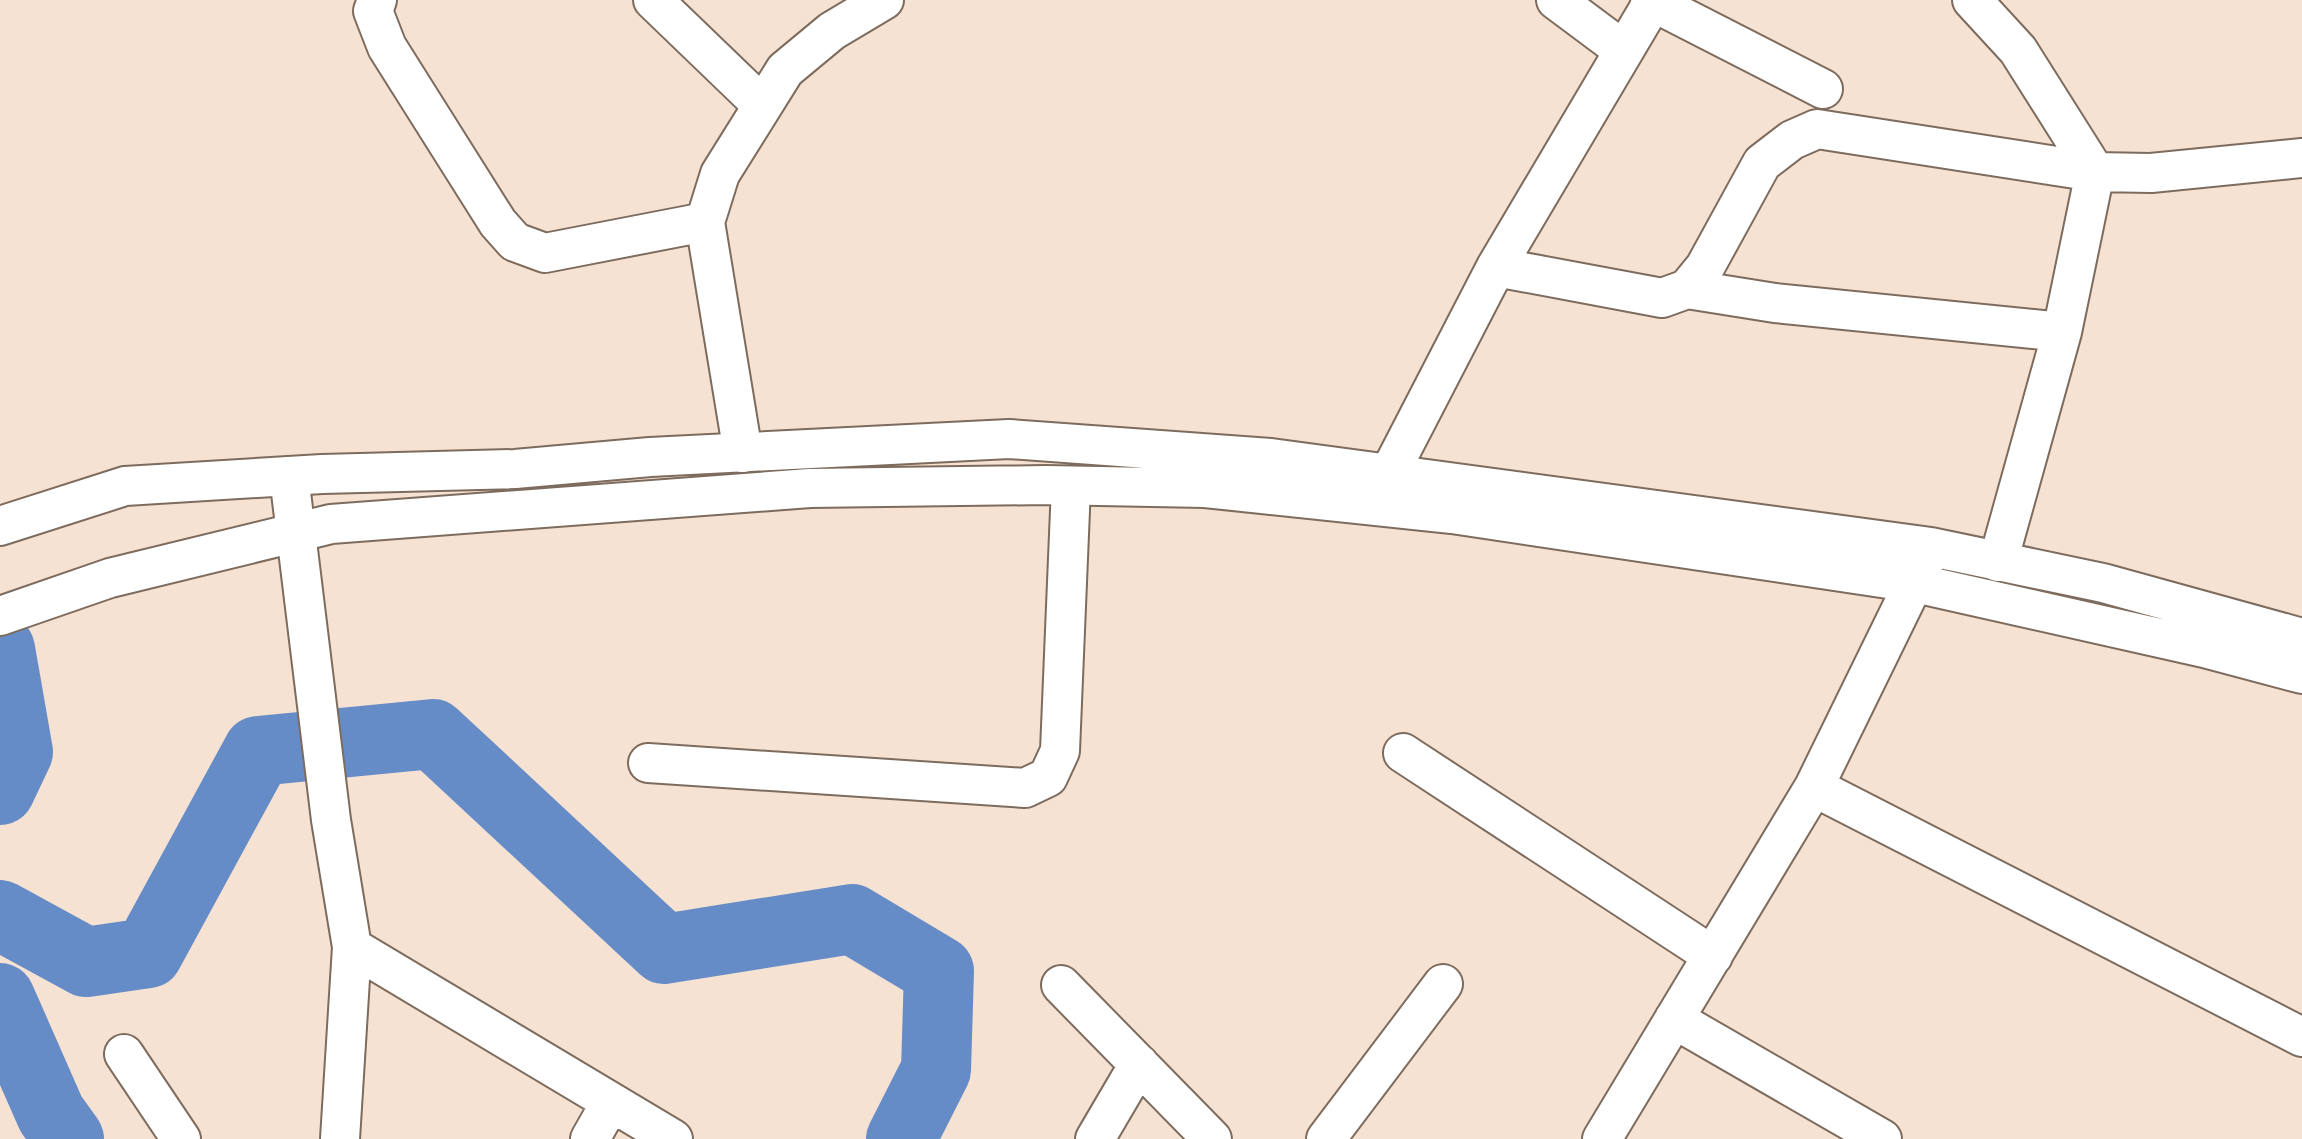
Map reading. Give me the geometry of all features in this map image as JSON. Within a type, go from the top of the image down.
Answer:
[{"type":"street","points":[[377,0],[373,11],[387,47],[498,223],[515,242],[545,253],[705,222]]},
{"type":"street","points":[[653,0],[762,105]]},
{"type":"street","points":[[743,453],[705,222],[720,174],[785,70],[832,30],[884,0]]},
{"type":"street","points":[[1556,0],[1623,50]]},
{"type":"street","points":[[1972,0],[2018,50],[2095,172],[2062,332],[1998,562]]},
{"type":"street","points":[[1373,506],[1496,267],[1651,4],[1665,8],[1823,89]]},
{"type":"street","points":[[1687,289],[1705,267],[1762,163],[1792,140],[1817,129],[2095,172],[2151,173],[2302,158]]},
{"type":"street","points":[[1496,267],[1662,298],[1687,289],[1775,303],[2062,332]]},
{"type":"street","points":[[0,526],[125,486],[289,476],[515,470],[743,453],[1009,439],[1205,452],[1391,473],[1931,547],[2103,583],[2300,658]]},
{"type":"street","points":[[289,476],[318,692],[331,820],[352,947],[340,1139]]},
{"type":"street","points":[[648,763],[1025,788],[1048,777],[1060,751],[1071,486]]},
{"type":"street","points":[[0,616],[110,578],[296,532],[357,522],[810,488],[1205,488],[1452,513],[1706,549],[1915,583],[2204,648],[2300,658]]},
{"type":"street","points":[[1602,1139],[1814,787],[1931,547]]},
{"type":"street","points":[[1403,752],[1713,956]]},
{"type":"street","points":[[1814,787],[2302,1037]]},
{"type":"street","points":[[352,947],[673,1139]]},
{"type":"street","points":[[1326,1139],[1443,984]]},
{"type":"street","points":[[1061,985],[1212,1139]]},
{"type":"street","points":[[1674,1019],[1882,1139]]},
{"type":"street","points":[[124,1054],[181,1139]]},
{"type":"street","points":[[1095,1139],[1139,1064]]},
{"type":"street","points":[[590,1139],[611,1102]]},
{"type":"waterway","points":[[0,649],[18,752],[0,790]]},
{"type":"waterway","points":[[0,915],[86,962],[148,953],[258,751],[433,734],[664,949],[852,919],[939,971],[936,1070],[901,1139]]},
{"type":"waterway","points":[[0,998],[51,1114],[69,1139]]}]
